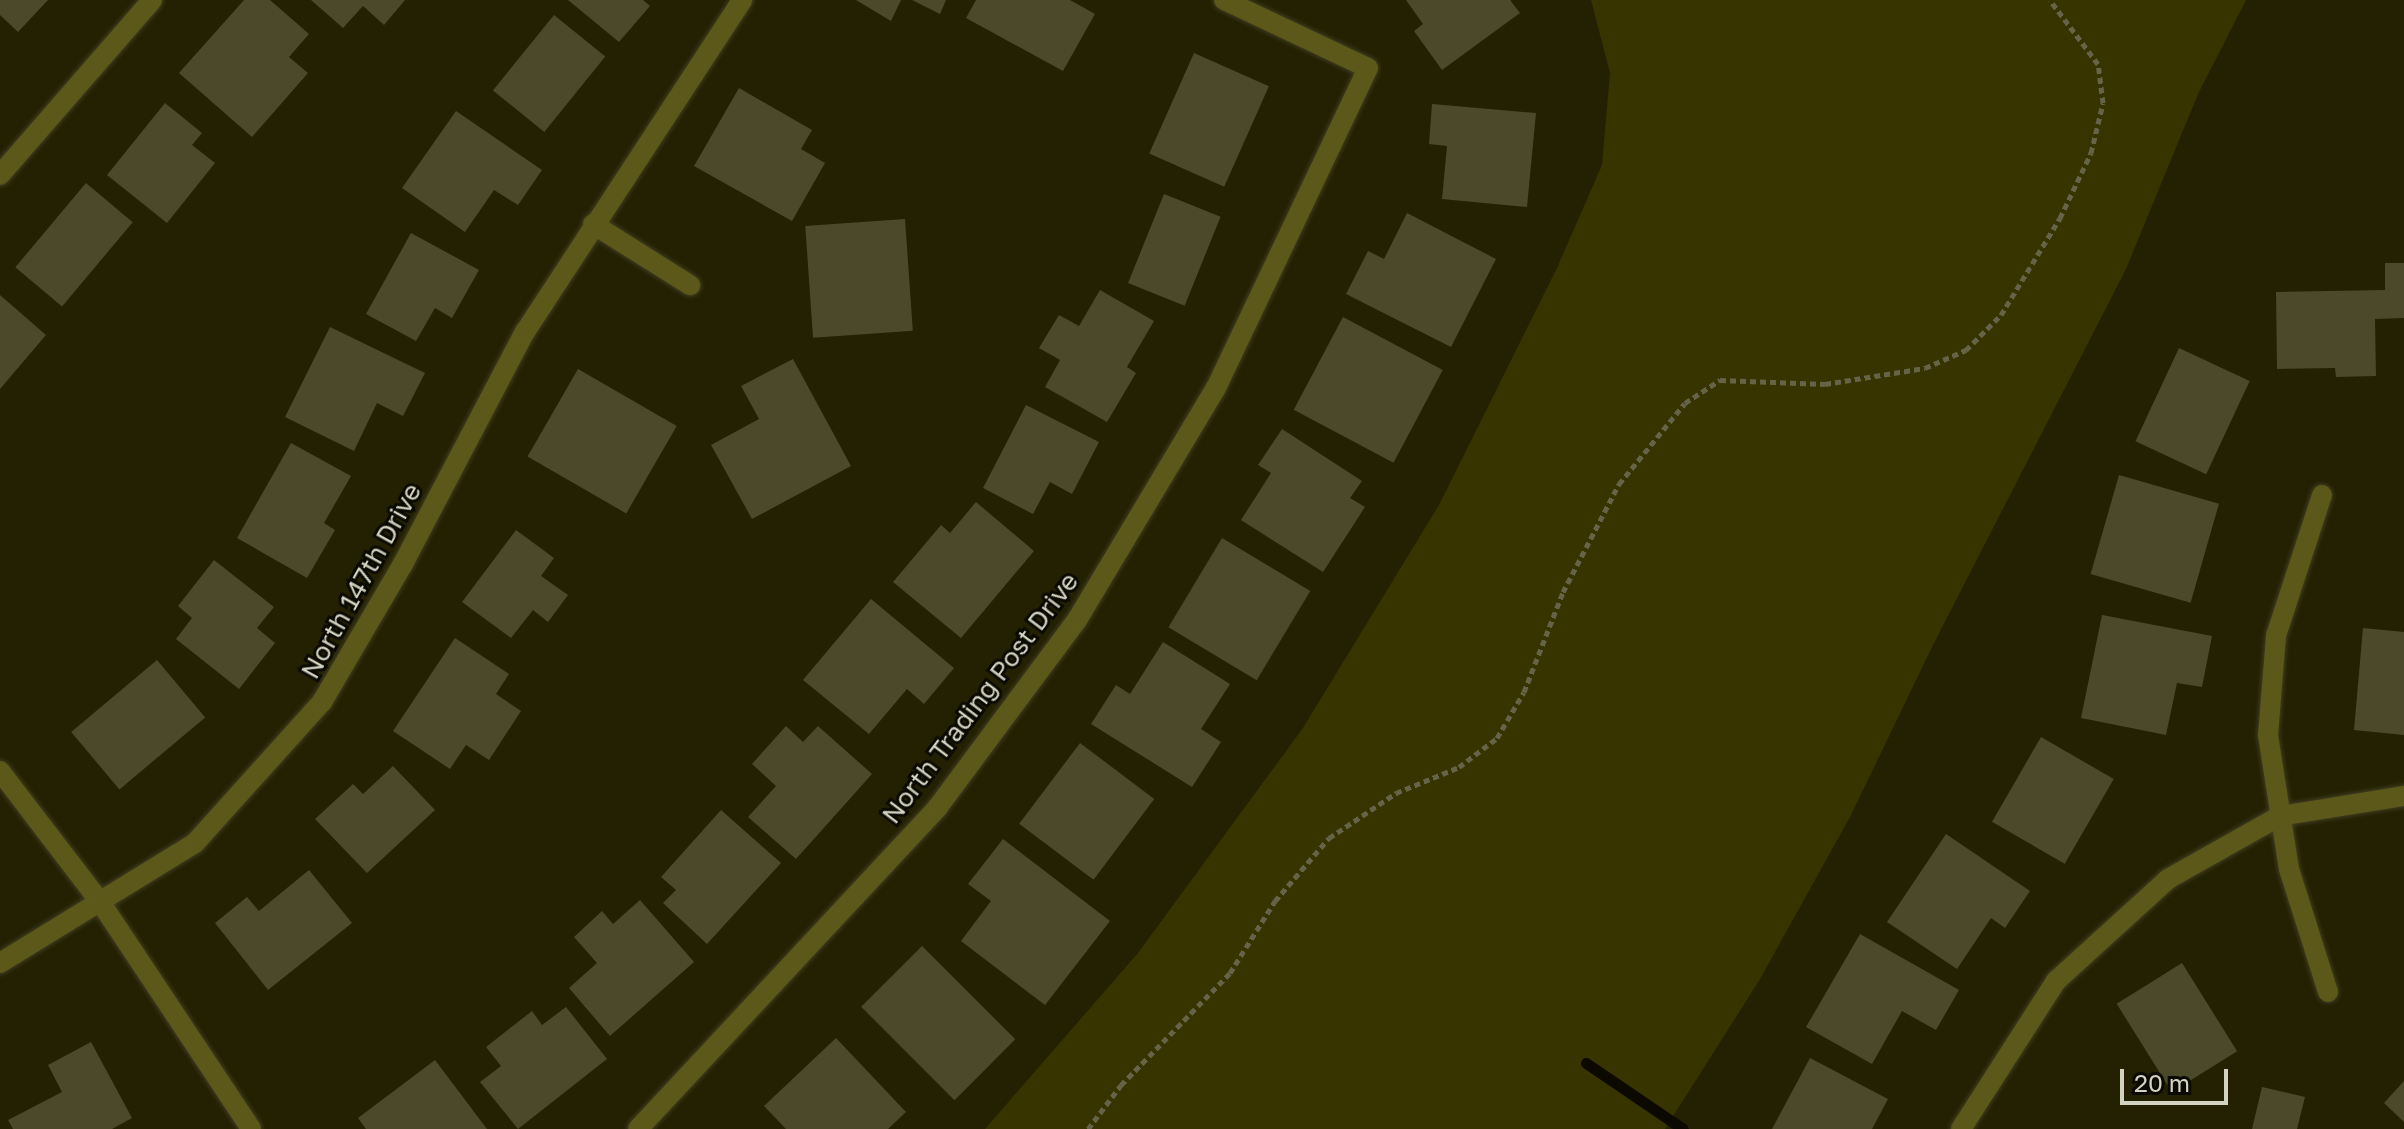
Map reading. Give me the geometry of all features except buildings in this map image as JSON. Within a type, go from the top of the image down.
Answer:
[{"type":"street","points":[[0,175],[152,0]]},
{"type":"street","name":"North 147th Drive","points":[[0,963],[195,843],[322,702],[404,562],[525,332],[742,0]]},
{"type":"street","name":"North Trading Post Drive","points":[[638,1129],[938,807],[1077,620],[1216,388],[1368,68],[1224,0]]},
{"type":"street","points":[[593,224],[690,285]]},
{"type":"street","points":[[2322,495],[2276,636],[2268,735],[2289,869],[2328,992]]},
{"type":"street","points":[[0,771],[101,903],[251,1129]]},
{"type":"street","points":[[1961,1129],[2056,981],[2168,879],[2280,816],[2404,796]]},
{"type":"path","points":[[1088,1129],[1121,1085],[1230,973],[1275,901],[1329,838],[1396,793],[1459,767],[1497,738],[1524,692],[1563,592],[1619,484],[1685,403],[1720,380],[1825,384],[1925,368],[1966,350],[2001,315],[2060,218],[2091,153],[2103,103],[2098,64],[2050,0]]},
{"type":"shaded area","points":[[1591,0],[2246,0],[2198,94],[2126,269],[1933,645],[1850,817],[1760,979],[1665,1129],[985,1129],[1138,953],[1303,728],[1439,505],[1557,268],[1602,165],[1610,73]]},
{"type":"waterway","points":[[1586,1063],[1683,1129]]}]
